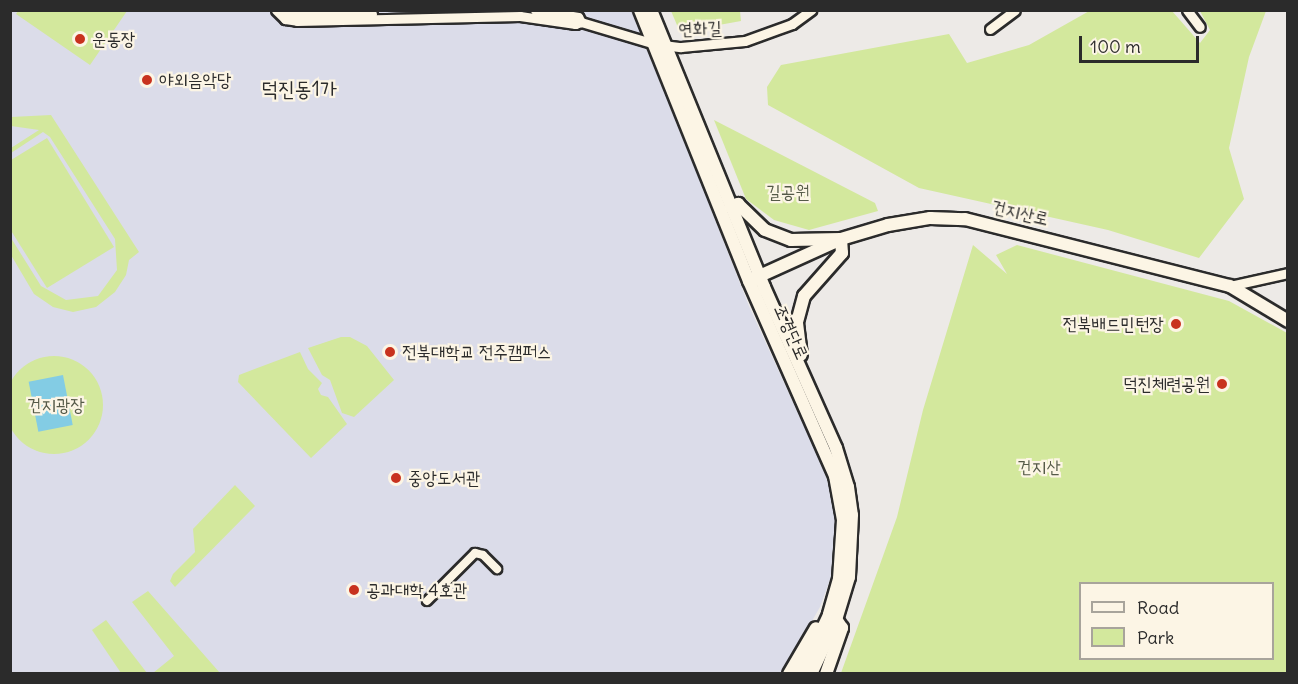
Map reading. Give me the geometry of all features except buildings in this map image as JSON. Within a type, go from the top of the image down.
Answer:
[{"type":"street","points":[[277,11],[422,14],[498,10]]},
{"type":"street","points":[[277,11],[285,19],[297,21],[520,16],[575,24],[581,22],[578,17],[535,10]]},
{"type":"street","name":"조경단로","points":[[640,10],[660,45],[731,207],[755,279],[808,386],[843,470],[852,515],[849,577],[811,674]]},
{"type":"street","name":"조경단로","points":[[651,10],[660,45],[835,476],[843,549],[833,615],[801,674]]},
{"type":"street","name":"연화길","points":[[581,22],[660,45],[719,47],[746,41],[792,24],[811,10]]},
{"type":"street","points":[[990,29],[1015,10]]},
{"type":"street","points":[[1187,10],[1200,27]]},
{"type":"street","points":[[731,207],[738,204],[765,230],[791,240],[841,239],[842,254],[812,286],[800,310],[797,339],[808,386]]},
{"type":"street","name":"건지산로","points":[[755,279],[841,239],[910,220],[965,219],[1230,286],[1287,273]]},
{"type":"street","points":[[1230,286],[1287,321]]},
{"type":"street","points":[[427,601],[475,553],[483,555],[497,569]]},
{"type":"street","points":[[789,674],[824,613],[833,615],[842,628],[826,674]]},
{"type":"shaded area","name":"전북대학교 전주캠퍼스","points":[[10,11],[633,11],[749,306],[823,468],[834,501],[839,528],[834,569],[820,607],[782,673],[11,673]]},
{"type":"green space","name":"운동장","points":[[18,10],[127,11],[90,65],[16,14]]},
{"type":"green space","points":[[1091,10],[1172,11],[1200,43],[1210,30],[1200,11],[1266,11],[1249,57],[1229,148],[1244,199],[1199,258],[1108,230],[919,188],[768,105],[767,87],[781,65],[949,34],[967,63],[1029,45]]},
{"type":"green space","points":[[671,11],[740,11],[741,21],[680,32]]},
{"type":"green space","points":[[51,115],[139,252],[129,260],[126,275],[115,292],[96,307],[73,312],[53,307],[34,294],[11,255],[11,238],[41,286],[66,300],[98,296],[117,270],[115,239],[50,137],[43,132],[11,153],[11,148],[39,130],[11,126],[11,117]]},
{"type":"green space","name":"길공원","points":[[714,120],[875,203],[878,211],[809,230],[774,220],[746,199]]},
{"type":"green space","points":[[47,138],[114,247],[47,288],[10,229],[11,160]]},
{"type":"green space","name":"건지산","points":[[973,245],[1007,274],[996,255],[1017,245],[1229,301],[1287,333],[1287,673],[841,673],[897,517],[923,410]]},
{"type":"green space","points":[[341,337],[350,337],[367,346],[394,380],[354,417],[342,413],[330,380],[322,375],[308,348]]},
{"type":"green space","points":[[300,352],[308,369],[322,383],[318,389],[321,395],[328,397],[347,424],[311,458],[238,382],[239,375]]},
{"type":"green space","name":"건지광장","points":[[54,356],[73,360],[88,371],[99,386],[103,405],[99,424],[88,439],[73,450],[54,454],[35,450],[20,439],[9,424],[5,405],[9,386],[20,371],[35,360]]},
{"type":"green space","points":[[235,485],[255,506],[175,587],[170,581],[173,574],[195,552],[193,529]]},
{"type":"green space","points":[[148,591],[220,673],[153,673],[174,656],[132,602]]},
{"type":"green space","points":[[106,620],[147,673],[121,673],[92,630]]},
{"type":"water","points":[[63,375],[73,425],[38,432],[29,382]]},
{"type":"place","name":"운동장","points":[[80,39]]},
{"type":"place","name":"야외음악당","points":[[147,80]]},
{"type":"place","name":"전북배드민턴장","points":[[1176,324]]},
{"type":"place","name":"전북대학교 전주캠퍼스","points":[[390,352]]},
{"type":"place","name":"덕진체련공원","points":[[1222,384]]},
{"type":"place","name":"중앙도서관","points":[[396,478]]},
{"type":"place","name":"공과대학 4호관","points":[[354,590]]},
{"type":"district","name":"덕진동1가","points":[[299,89]]}]
